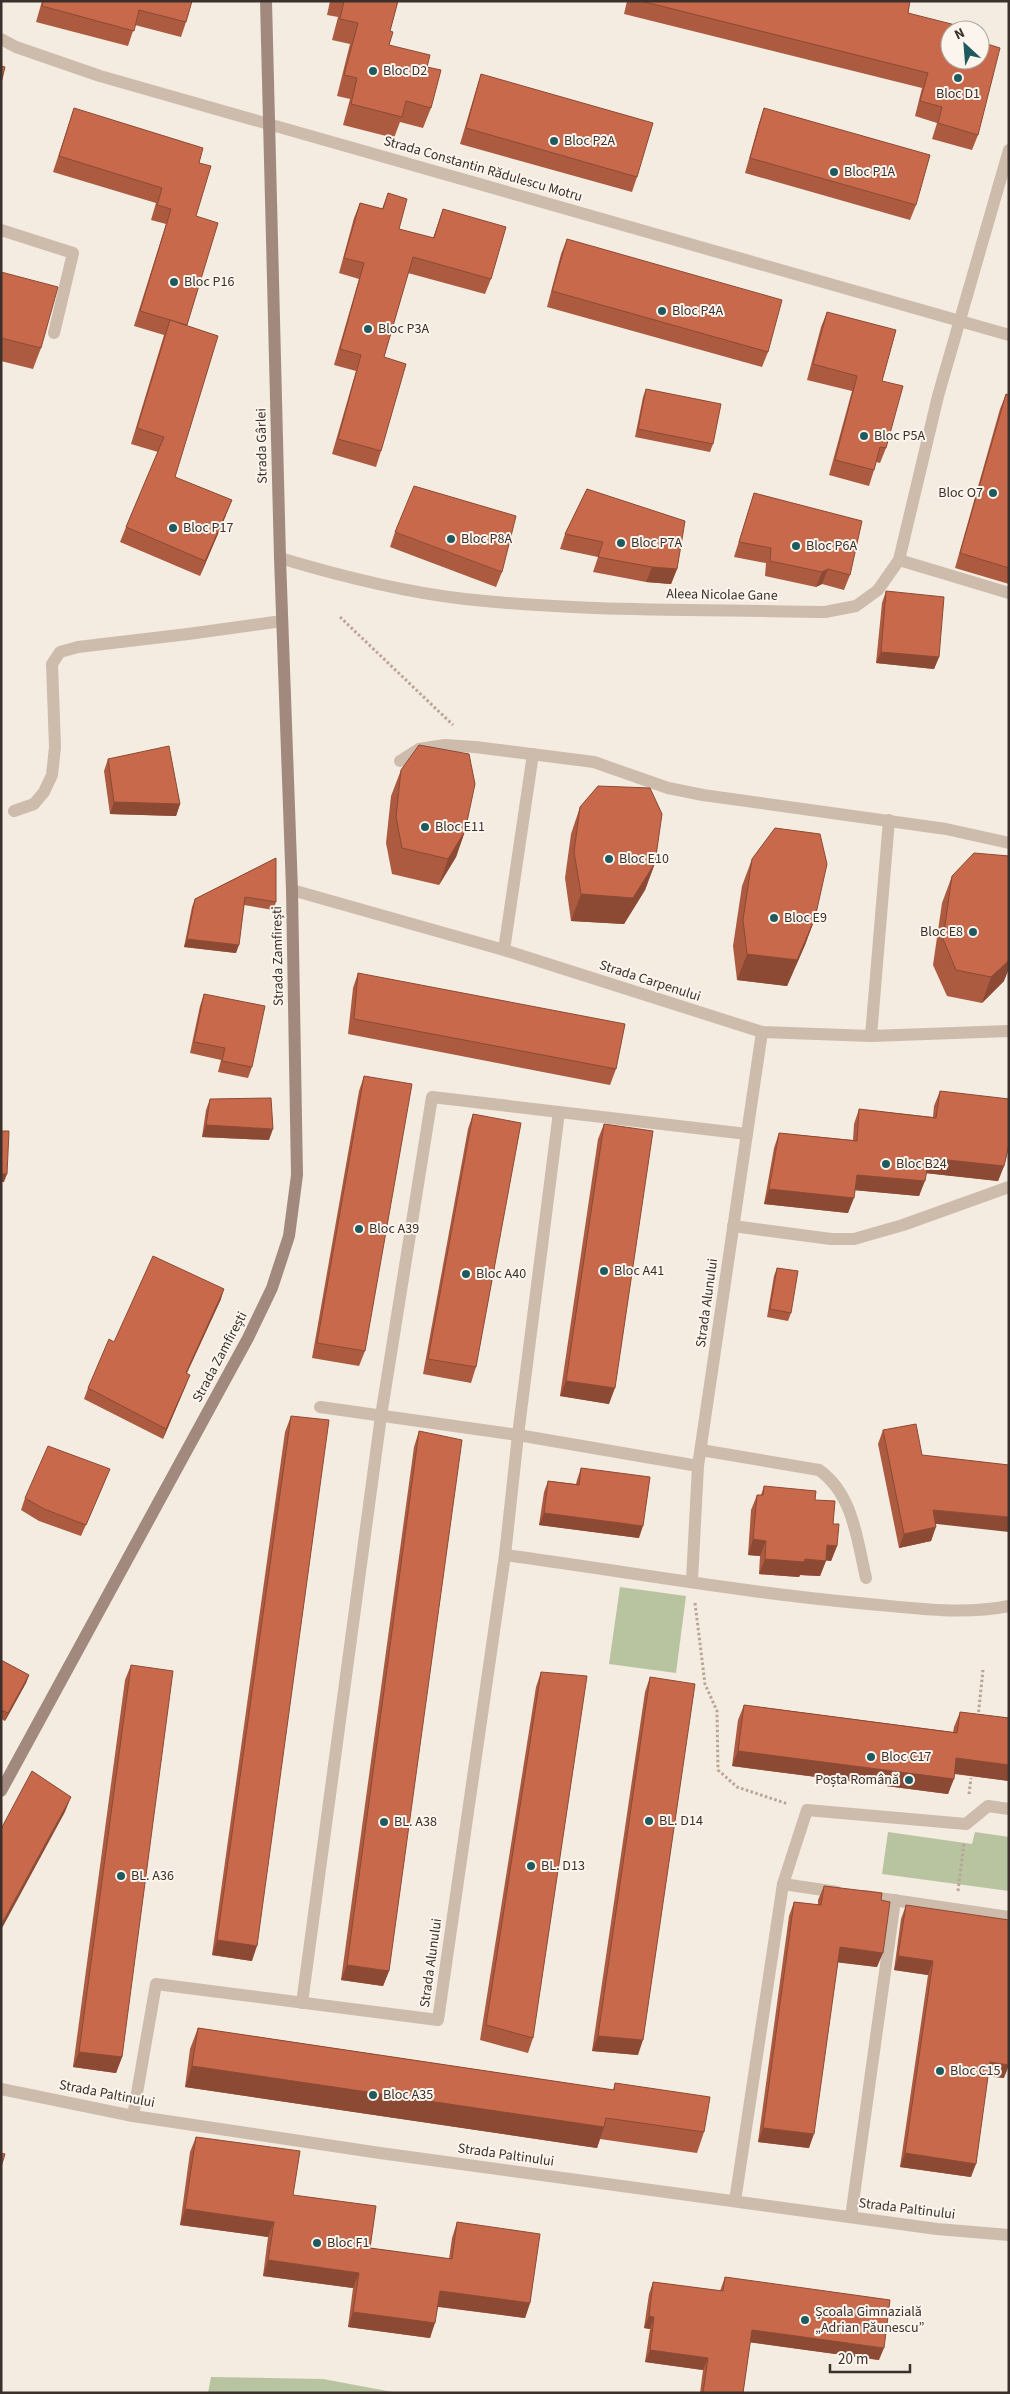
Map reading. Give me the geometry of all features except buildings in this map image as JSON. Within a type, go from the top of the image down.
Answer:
[{"type":"street","name":"Strada Gârlei","points":[[266,1],[280,558],[292,890]]},
{"type":"street","name":"Strada Constantin Rădulescu Motru","points":[[1,39],[16,47],[100,76],[1009,335]]},
{"type":"street","points":[[960,321],[1009,150]]},
{"type":"street","points":[[1,230],[73,253],[54,333]]},
{"type":"street","name":"Aleea Nicolae Gane","points":[[280,558],[353,580],[464,599],[580,607],[825,612],[856,606],[878,590],[899,560],[938,396],[960,321]]},
{"type":"street","points":[[899,560],[1009,593]]},
{"type":"street","points":[[14,811],[34,804],[44,792],[52,775],[55,747],[52,664],[60,652],[78,646],[282,621]]},
{"type":"street","points":[[400,761],[419,749],[445,744],[594,762],[668,788],[703,796],[889,820],[946,829],[1009,843]]},
{"type":"street","points":[[504,950],[533,754]]},
{"type":"street","points":[[871,1036],[889,820]]},
{"type":"street","name":"Strada Carpenului","points":[[292,890],[504,950],[762,1032],[871,1036],[1009,1030]]},
{"type":"street","name":"Strada Zamfirești","points":[[1,1791],[248,1338],[275,1279],[289,1236],[296,1176],[292,890]]},
{"type":"street","name":"Strada Alunului","points":[[692,1580],[698,1466],[762,1032]]},
{"type":"street","points":[[302,2003],[381,1416],[432,1098],[747,1134]]},
{"type":"street","name":"Strada Alunului","points":[[133,2116],[156,1984],[438,2020],[505,1555],[518,1435],[559,1112]]},
{"type":"street","points":[[733,1226],[831,1239],[854,1239],[903,1225],[1009,1188]]},
{"type":"street","points":[[320,1407],[518,1435],[698,1466]]},
{"type":"street","points":[[701,1450],[818,1470],[832,1480],[851,1514],[866,1578]]},
{"type":"street","points":[[505,1555],[692,1580],[777,1595],[940,1610],[1009,1606]]},
{"type":"street","points":[[735,2201],[783,1884],[807,1810],[966,1824],[988,1806],[1009,1809]]},
{"type":"street","points":[[783,1884],[1009,1917]]},
{"type":"street","points":[[851,2217],[895,1900]]},
{"type":"street","name":"Strada Paltinului","points":[[1,2089],[133,2116],[937,2229],[1009,2233]]},
{"type":"path","points":[[340,617],[475,747]]},
{"type":"path","points":[[692,1580],[706,1684],[718,1711],[718,1770],[737,1787],[807,1810]]},
{"type":"path","points":[[978,1718],[982,1670]]},
{"type":"green space","points":[[620,1587],[686,1596],[676,1673],[609,1664]]},
{"type":"green space","points":[[888,1832],[972,1844],[975,1832],[1009,1837],[1009,1891],[882,1874]]},
{"type":"green space","points":[[211,2377],[323,2379],[398,2393],[208,2393]]},
{"type":"place","name":"Bloc D2","points":[[373,71]]},
{"type":"place","name":"Bloc D1","points":[[958,78]]},
{"type":"place","name":"Bloc P2A","points":[[554,141]]},
{"type":"place","name":"Bloc P1A","points":[[834,172]]},
{"type":"place","name":"Bloc P16","points":[[174,282]]},
{"type":"place","name":"Bloc P4A","points":[[662,311]]},
{"type":"place","name":"Bloc P3A","points":[[368,329]]},
{"type":"place","name":"Bloc P5A","points":[[864,436]]},
{"type":"place","name":"Bloc O7","points":[[993,493]]},
{"type":"place","name":"Bloc P17","points":[[173,528]]},
{"type":"place","name":"Bloc P8A","points":[[451,539]]},
{"type":"place","name":"Bloc P7A","points":[[621,543]]},
{"type":"place","name":"Bloc P6A","points":[[796,546]]},
{"type":"place","name":"Bloc E11","points":[[425,827]]},
{"type":"place","name":"Bloc E10","points":[[609,859]]},
{"type":"place","name":"Bloc E9","points":[[774,918]]},
{"type":"place","name":"Bloc E8","points":[[973,932]]},
{"type":"place","name":"Bloc B24","points":[[886,1164]]},
{"type":"place","name":"Bloc A39","points":[[359,1229]]},
{"type":"place","name":"Bloc A41","points":[[604,1271]]},
{"type":"place","name":"Bloc A40","points":[[466,1274]]},
{"type":"place","name":"Bloc C17","points":[[871,1757]]},
{"type":"place","name":"Poșta Română","points":[[909,1780]]},
{"type":"place","name":"BL. D14","points":[[649,1821]]},
{"type":"place","name":"BL. A38","points":[[384,1822]]},
{"type":"place","name":"BL. D13","points":[[531,1866]]},
{"type":"place","name":"BL. A36","points":[[121,1876]]},
{"type":"place","name":"Bloc C15","points":[[940,2071]]},
{"type":"place","name":"Bloc A35","points":[[373,2095]]},
{"type":"place","name":"Bloc F1","points":[[317,2243]]},
{"type":"place","name":"Școala Gimnazială „Adrian Păunescu”","points":[[805,2320]]}]
